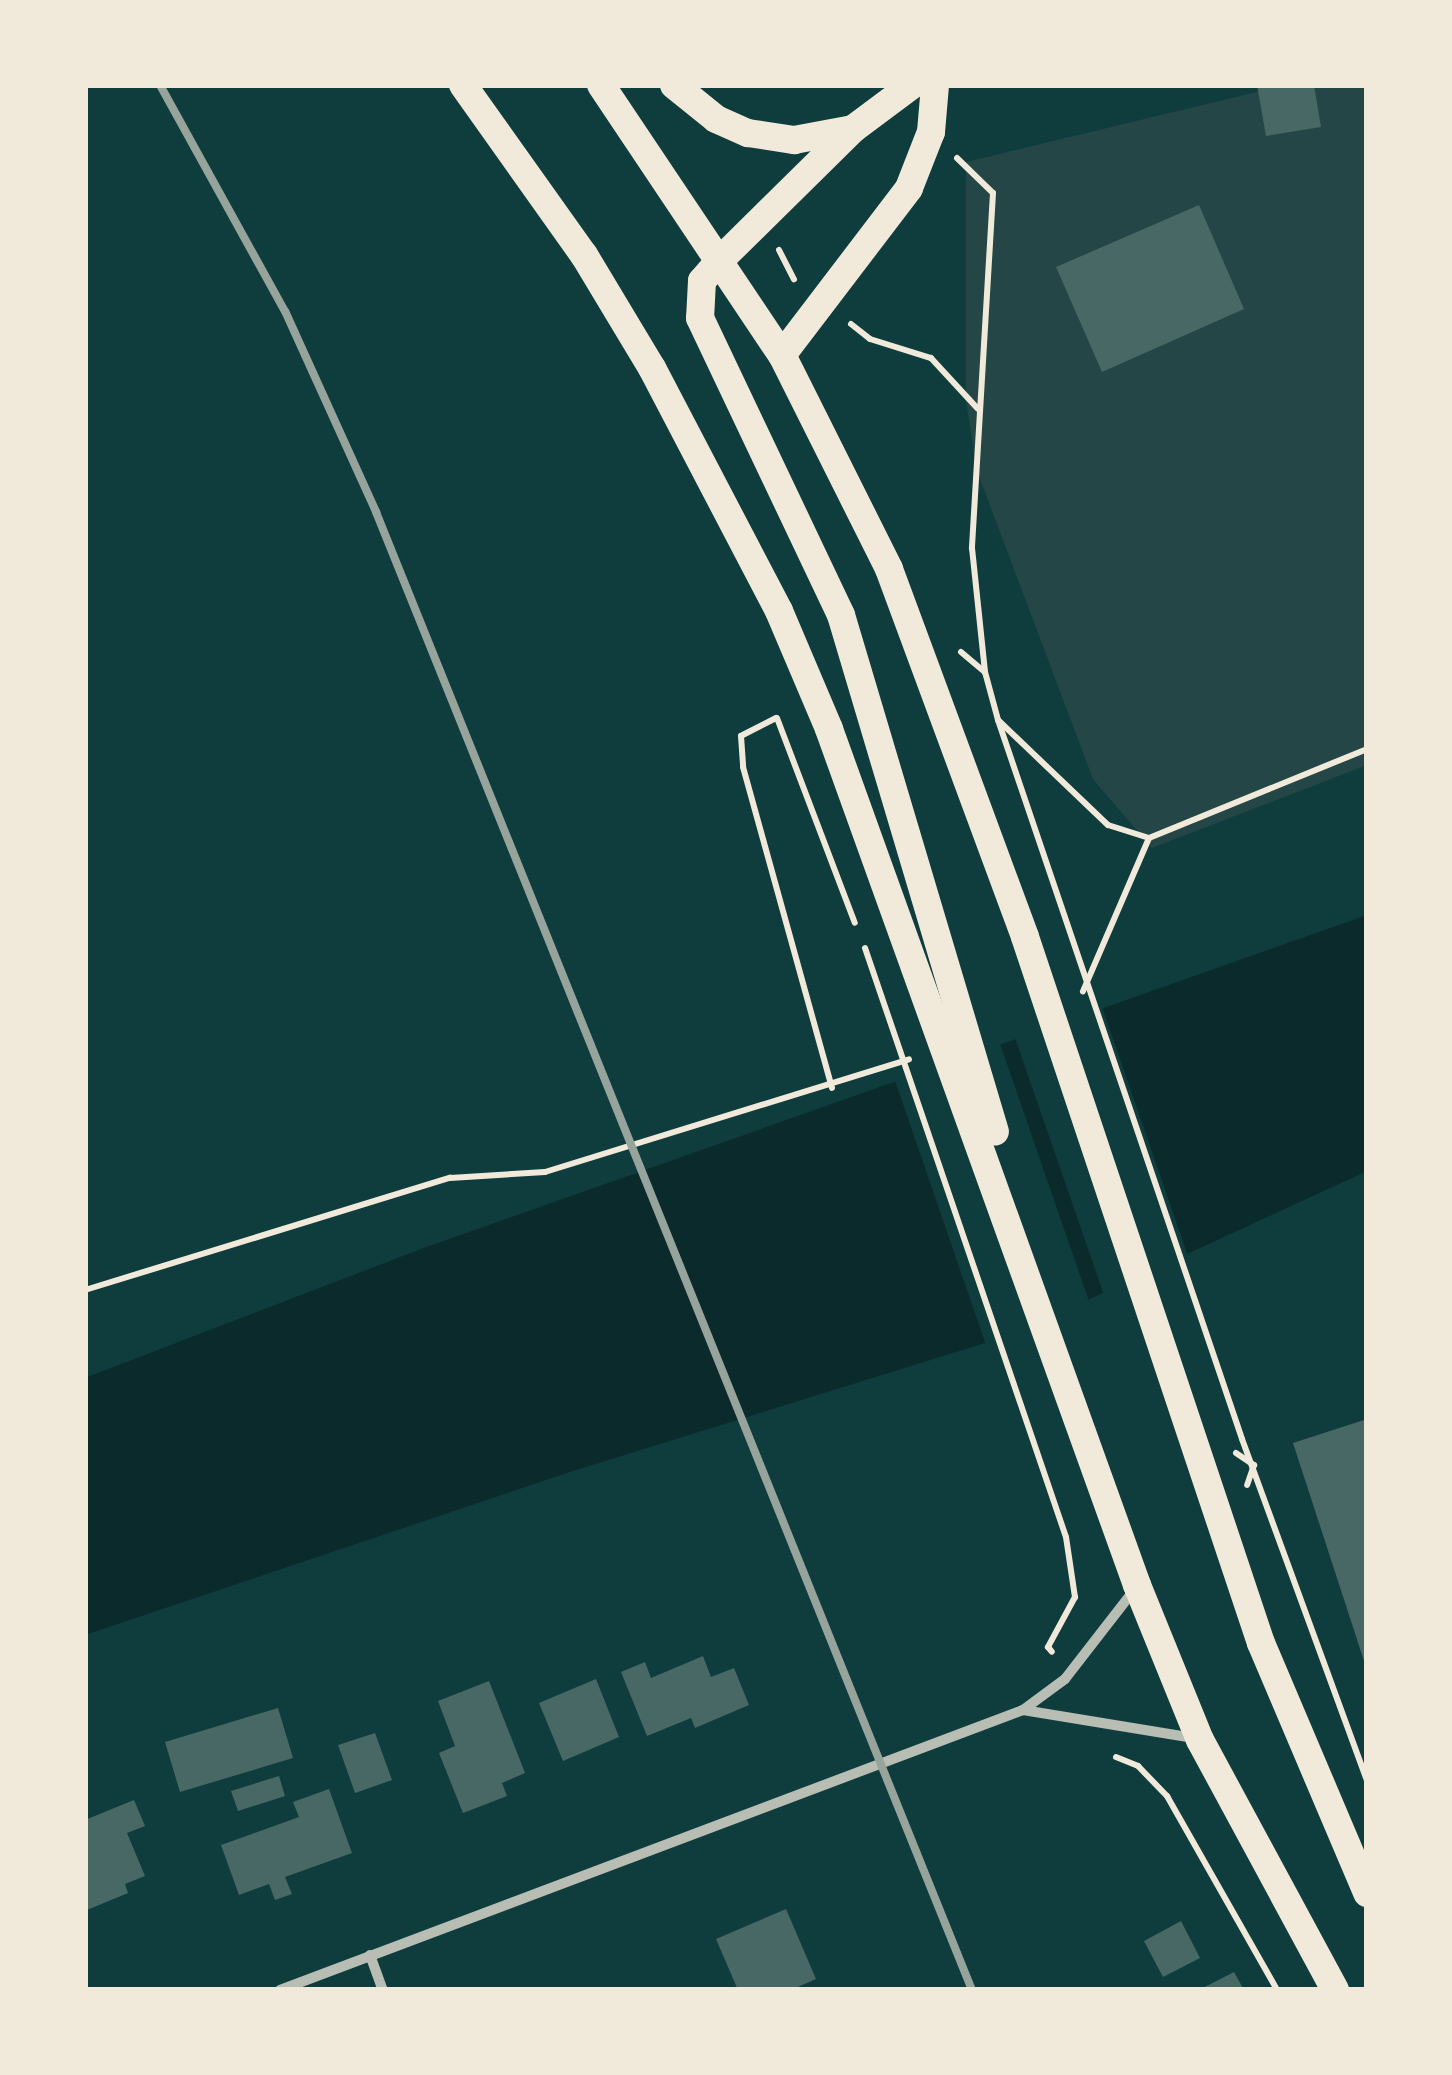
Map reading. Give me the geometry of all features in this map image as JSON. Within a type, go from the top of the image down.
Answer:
[{"type":"highway","points":[[463,85],[584,255],[719,487],[818,703],[1061,1360]]},
{"type":"highway","points":[[600,85],[722,259],[782,356],[889,568],[1025,937],[1261,1643],[1367,1893]]},
{"type":"highway","points":[[674,85],[716,119],[748,133],[794,140],[853,129]]},
{"type":"highway","points":[[912,85],[853,129],[722,259],[702,281],[700,318],[708,344],[795,509],[840,615],[1061,1360],[1137,1585],[1200,1740],[1335,1990]]},
{"type":"highway","points":[[782,356],[909,188],[931,132],[935,85]]},
{"type":"street","points":[[280,1990],[1022,1710],[1065,1678],[1137,1585]]},
{"type":"street","points":[[1022,1710],[1200,1740]]},
{"type":"street","points":[[370,1956],[383,1990]]},
{"type":"path","points":[[931,132],[993,194],[972,548],[984,672],[1064,922],[1230,1406],[1367,1781]]},
{"type":"path","points":[[818,703],[741,736],[743,766],[832,1088]]},
{"type":"path","points":[[776,718],[878,989],[1074,1569],[1075,1597],[1048,1647],[1055,1655]]},
{"type":"path","points":[[998,720],[1108,825],[1148,838],[1367,749]]},
{"type":"path","points":[[1065,1000],[1083,993],[1148,838]]},
{"type":"path","points":[[85,1290],[450,1178],[544,1172],[832,1088],[922,1054]]},
{"type":"path","points":[[1107,1756],[1138,1766],[1167,1796],[1276,1990]]},
{"type":"shaded area","points":[[1286,85],[1367,85],[1367,765],[1152,848],[1093,779],[977,471],[966,401],[966,162]]},
{"type":"shaded area","points":[[1367,915],[1367,1171],[1014,1334],[573,1471],[85,1635],[85,1378],[421,1249]]},
{"type":"pier","points":[[1100,1001],[1189,1259],[1105,1298],[1013,1032]]},
{"type":"pier","points":[[998,1038],[1090,1304],[987,1348],[893,1075]]},
{"type":"building","points":[[1257,85],[1314,85],[1321,127],[1266,136]]},
{"type":"building","points":[[1199,205],[1244,309],[1102,372],[1056,267]]},
{"type":"building","points":[[1367,1419],[1367,1667],[1366,1667],[1293,1443]]},
{"type":"building","points":[[703,1656],[711,1677],[734,1668],[749,1705],[695,1728],[691,1718],[647,1736],[621,1672],[645,1662],[651,1678]]},
{"type":"building","points":[[596,1679],[619,1737],[563,1761],[539,1703]]},
{"type":"building","points":[[489,1681],[525,1773],[502,1783],[507,1796],[463,1813],[439,1753],[455,1746],[438,1701]]},
{"type":"building","points":[[278,1708],[293,1758],[180,1792],[165,1742]]},
{"type":"building","points":[[375,1733],[392,1780],[355,1793],[338,1745]]},
{"type":"building","points":[[279,1776],[285,1796],[238,1811],[231,1791]]},
{"type":"building","points":[[329,1789],[352,1853],[285,1877],[292,1894],[275,1900],[269,1884],[239,1895],[221,1845],[299,1817],[293,1802]]},
{"type":"building","points":[[134,1800],[145,1826],[127,1833],[145,1876],[125,1884],[128,1893],[87,1910],[85,1820]]},
{"type":"building","points":[[786,1909],[816,1979],[791,1990],[738,1990],[716,1939]]},
{"type":"building","points":[[1181,1921],[1200,1958],[1163,1977],[1144,1941]]},
{"type":"building","points":[[1234,1972],[1244,1990],[1199,1990]]},
{"type":"railway","points":[[160,85],[285,311],[376,512],[972,1990]]}]
